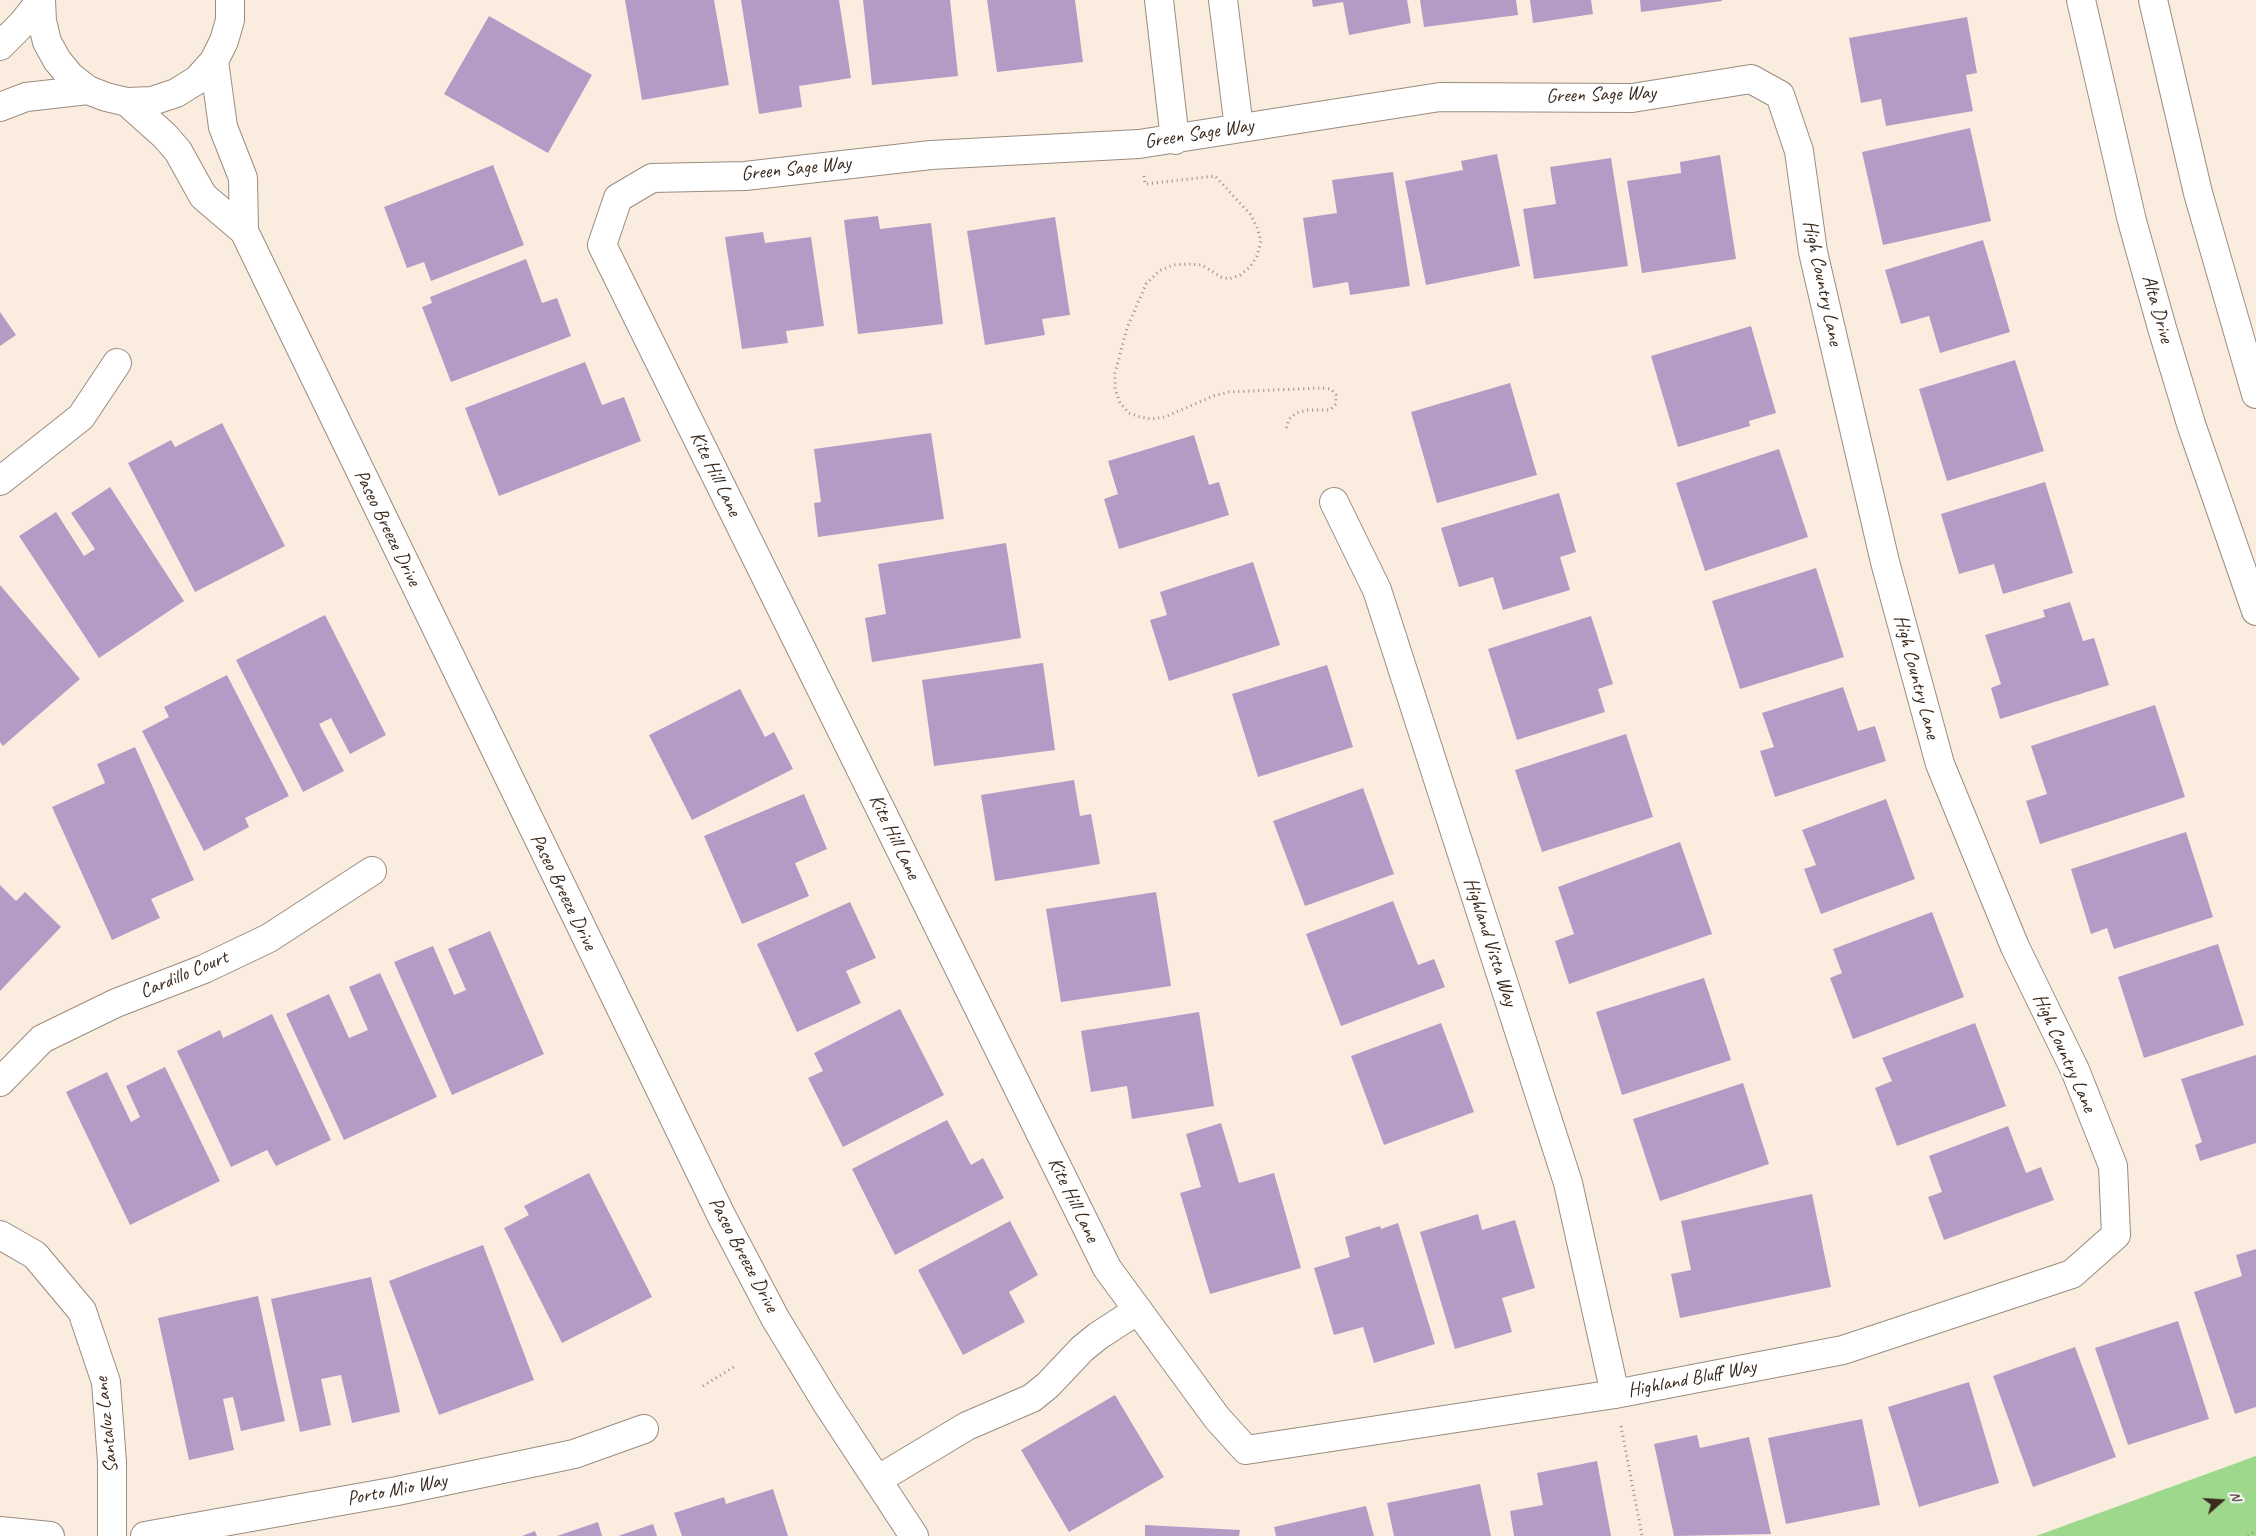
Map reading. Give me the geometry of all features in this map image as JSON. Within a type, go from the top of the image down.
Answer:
[{"type":"street","points":[[41,0],[42,22],[47,42],[57,60],[70,76],[88,90],[127,102],[152,101],[176,93],[197,80],[214,61],[224,41],[230,10],[248,0]]},
{"type":"street","points":[[0,46],[23,23],[41,0]]},
{"type":"street","points":[[1159,0],[1175,140]]},
{"type":"street","points":[[1223,0],[1239,128]]},
{"type":"street","name":"Alta Drive","points":[[2081,0],[2130,212],[2162,328],[2191,424],[2256,611]]},
{"type":"street","points":[[2153,0],[2198,193],[2256,394]]},
{"type":"street","name":"Paseo Breeze Drive","points":[[214,61],[223,127],[243,178],[244,231]]},
{"type":"street","name":"Green Sage Way","points":[[618,198],[652,178],[745,176],[931,155],[1139,144],[1175,140],[1239,128],[1440,97],[1632,98],[1751,79],[1780,95]]},
{"type":"street","points":[[0,107],[26,97],[88,90]]},
{"type":"street","name":"High Country Lane","points":[[1780,95],[1799,151],[1813,252],[1885,562],[1940,764],[2015,947],[2075,1070],[2113,1166],[2116,1236]]},
{"type":"street","name":"Paseo Breeze Drive","points":[[127,102],[166,136],[178,151],[203,196],[244,231],[722,1217],[775,1318],[826,1402],[914,1536]]},
{"type":"street","name":"Kite Hill Lane","points":[[618,198],[602,245],[1107,1268],[1217,1418],[1246,1450]]},
{"type":"street","points":[[0,480],[81,417],[117,363]]},
{"type":"street","name":"Highland Vista Way","points":[[1334,502],[1377,590],[1568,1183],[1615,1394]]},
{"type":"street","name":"Cardillo Court","points":[[0,1082],[42,1039],[116,1003],[204,968],[269,938],[372,871]]},
{"type":"street","name":"Santaluz Lane","points":[[0,1235],[35,1255],[82,1311],[106,1382],[112,1462],[112,1536]]},
{"type":"street","name":"Highland Bluff Way","points":[[1246,1450],[1615,1394],[1843,1350],[2072,1274],[2116,1236]]},
{"type":"street","points":[[877,1480],[967,1426],[1032,1398],[1098,1336],[1138,1310]]},
{"type":"street","name":"Porto Mio Way","points":[[145,1536],[397,1491],[574,1454],[644,1429]]},
{"type":"street","points":[[0,1531],[50,1536]]},
{"type":"path","points":[[1144,176],[1145,184],[1215,176],[1250,214],[1257,227],[1261,241],[1257,256],[1250,267],[1240,276],[1229,279],[1221,277],[1202,266],[1188,264],[1173,265],[1159,271],[1146,284],[1127,328],[1115,373],[1115,389],[1120,403],[1129,413],[1152,419],[1176,414],[1213,396],[1229,392],[1321,388],[1331,389],[1336,395],[1336,404],[1330,410],[1308,410],[1296,413],[1289,420],[1286,429]]},
{"type":"path","points":[[703,1386],[738,1365]]},
{"type":"path","points":[[1615,1394],[1642,1536]]},
{"type":"path","points":[[2248,1536],[2256,1531]]},
{"type":"green space","points":[[2256,1456],[2256,1536],[2036,1536]]},
{"type":"building","points":[[625,0],[714,0],[729,85],[642,100]]},
{"type":"building","points":[[741,0],[839,0],[851,78],[799,86],[802,107],[759,114]]},
{"type":"building","points":[[863,0],[950,0],[958,76],[872,85]]},
{"type":"building","points":[[987,0],[1075,0],[1083,62],[997,72]]},
{"type":"building","points":[[1312,0],[1407,0],[1411,23],[1349,35],[1343,2],[1313,7]]},
{"type":"building","points":[[1420,0],[1516,0],[1518,15],[1424,27]]},
{"type":"building","points":[[1530,0],[1591,0],[1593,14],[1533,23]]},
{"type":"building","points":[[1640,0],[1722,0],[1722,1],[1641,12]]},
{"type":"building","points":[[489,16],[592,75],[548,153],[444,94]]},
{"type":"building","points":[[1967,17],[1977,73],[1966,75],[1973,111],[1886,126],[1881,99],[1861,103],[1849,38]]},
{"type":"building","points":[[1970,128],[1991,221],[1883,245],[1862,152]]},
{"type":"building","points":[[1497,154],[1520,266],[1426,285],[1405,181],[1463,170],[1461,161]]},
{"type":"building","points":[[1720,155],[1736,259],[1642,273],[1627,181],[1681,173],[1680,162]]},
{"type":"building","points":[[1611,158],[1628,266],[1534,279],[1523,209],[1556,204],[1550,167]]},
{"type":"building","points":[[493,165],[524,245],[431,281],[424,262],[407,268],[384,207]]},
{"type":"building","points":[[1393,172],[1410,286],[1350,295],[1348,282],[1313,288],[1303,218],[1337,213],[1332,180]]},
{"type":"building","points":[[878,216],[880,229],[931,223],[943,324],[858,334],[844,220]]},
{"type":"building","points":[[1055,217],[1070,315],[1042,319],[1045,335],[985,345],[967,231]]},
{"type":"building","points":[[763,232],[765,243],[811,237],[824,326],[786,331],[788,343],[742,349],[725,237]]},
{"type":"building","points":[[1983,240],[2010,332],[1940,353],[1929,316],[1901,324],[1885,270]]},
{"type":"building","points":[[526,259],[542,303],[557,298],[571,336],[451,382],[422,307],[432,303],[430,297]]},
{"type":"building","points":[[0,312],[16,335],[0,346]]},
{"type":"building","points":[[1751,326],[1776,413],[1749,421],[1750,426],[1678,447],[1651,356]]},
{"type":"building","points":[[2015,360],[2044,451],[1947,481],[1919,389]]},
{"type":"building","points":[[585,362],[602,405],[624,397],[641,441],[499,496],[465,408]]},
{"type":"building","points":[[1510,383],[1537,475],[1437,503],[1411,412]]},
{"type":"building","points":[[222,423],[285,546],[195,592],[128,463],[171,440],[175,447]]},
{"type":"building","points":[[931,433],[944,519],[818,537],[814,503],[821,502],[814,449]]},
{"type":"building","points":[[1194,435],[1209,485],[1219,482],[1229,515],[1119,549],[1104,499],[1118,494],[1108,461]]},
{"type":"building","points":[[1779,449],[1808,537],[1705,571],[1676,483]]},
{"type":"building","points":[[2045,482],[2073,573],[2003,594],[1994,564],[1959,574],[1941,514]]},
{"type":"building","points":[[110,487],[184,601],[99,658],[19,536],[56,512],[84,556],[95,549],[71,513]]},
{"type":"building","points":[[1559,493],[1576,552],[1560,557],[1570,590],[1503,610],[1493,577],[1459,587],[1441,528]]},
{"type":"building","points":[[1006,543],[1021,638],[872,662],[865,618],[886,614],[878,564]]},
{"type":"building","points":[[1253,562],[1280,645],[1169,681],[1150,620],[1167,615],[1160,592]]},
{"type":"building","points":[[1816,568],[1844,657],[1740,689],[1712,601]]},
{"type":"building","points":[[0,585],[80,679],[3,746],[0,742]]},
{"type":"building","points":[[2070,602],[2083,641],[2094,638],[2109,685],[2000,719],[1991,688],[2001,684],[1985,635],[2045,617],[2043,610]]},
{"type":"building","points":[[325,615],[386,735],[350,754],[331,718],[319,724],[344,771],[303,792],[236,660]]},
{"type":"building","points":[[1591,616],[1613,684],[1598,689],[1605,712],[1517,740],[1488,649]]},
{"type":"building","points":[[1043,663],[1055,750],[934,766],[922,680]]},
{"type":"building","points":[[1327,665],[1353,747],[1258,777],[1232,694]]},
{"type":"building","points":[[227,675],[289,796],[245,818],[249,827],[204,851],[142,731],[169,717],[164,707]]},
{"type":"building","points":[[1843,687],[1858,731],[1875,726],[1886,761],[1775,797],[1760,751],[1774,747],[1762,713]]},
{"type":"building","points":[[740,689],[765,737],[774,732],[793,769],[692,820],[649,735]]},
{"type":"building","points":[[2155,705],[2185,797],[2040,844],[2026,801],[2047,794],[2031,746]]},
{"type":"building","points":[[1626,734],[1653,817],[1542,852],[1515,770]]},
{"type":"building","points":[[135,747],[194,880],[151,899],[160,918],[112,940],[52,807],[105,783],[97,764]]},
{"type":"building","points":[[1074,780],[1080,816],[1091,814],[1100,864],[995,881],[981,795]]},
{"type":"building","points":[[1363,788],[1394,874],[1305,906],[1273,821]]},
{"type":"building","points":[[804,794],[827,849],[795,863],[809,896],[742,924],[704,836]]},
{"type":"building","points":[[1886,799],[1915,879],[1821,914],[1804,869],[1816,865],[1802,830]]},
{"type":"building","points":[[2186,832],[2213,917],[2114,949],[2107,928],[2091,934],[2071,869]]},
{"type":"building","points":[[1680,842],[1712,934],[1569,984],[1555,941],[1574,934],[1558,887]]},
{"type":"building","points":[[0,885],[16,901],[25,892],[61,927],[0,991]]},
{"type":"building","points":[[1156,892],[1171,986],[1061,1002],[1046,909]]},
{"type":"building","points":[[1393,901],[1418,965],[1434,959],[1445,987],[1341,1026],[1306,934]]},
{"type":"building","points":[[850,902],[876,958],[846,971],[861,1003],[797,1032],[757,944]]},
{"type":"building","points":[[1932,912],[1964,997],[1853,1039],[1830,978],[1842,973],[1833,949]]},
{"type":"building","points":[[490,931],[544,1054],[452,1095],[394,962],[433,946],[454,995],[466,990],[448,949]]},
{"type":"building","points":[[2218,944],[2244,1025],[2144,1058],[2118,977]]},
{"type":"building","points":[[380,973],[437,1097],[344,1140],[286,1014],[329,994],[349,1038],[368,1030],[349,987]]},
{"type":"building","points":[[1704,978],[1731,1060],[1622,1095],[1596,1012]]},
{"type":"building","points":[[900,1009],[944,1095],[843,1147],[808,1078],[823,1071],[814,1053]]},
{"type":"building","points":[[1199,1012],[1214,1106],[1132,1119],[1127,1086],[1091,1092],[1081,1031]]},
{"type":"building","points":[[272,1014],[331,1140],[276,1166],[267,1150],[231,1167],[177,1051],[220,1030],[223,1038]]},
{"type":"building","points":[[1441,1023],[1474,1112],[1384,1145],[1351,1056]]},
{"type":"building","points":[[1975,1023],[2006,1106],[1897,1146],[1875,1088],[1892,1081],[1882,1058]]},
{"type":"building","points":[[2256,1055],[2256,1143],[2200,1161],[2195,1145],[2202,1142],[2181,1079]]},
{"type":"building","points":[[165,1067],[220,1181],[130,1225],[66,1092],[107,1072],[131,1122],[140,1117],[126,1086]]},
{"type":"building","points":[[1743,1083],[1769,1164],[1660,1201],[1633,1119]]},
{"type":"building","points":[[947,1120],[971,1165],[983,1158],[1004,1198],[895,1255],[852,1169]]},
{"type":"building","points":[[1221,1123],[1239,1183],[1274,1173],[1301,1268],[1210,1294],[1180,1193],[1201,1187],[1186,1134]]},
{"type":"building","points":[[2008,1126],[2026,1173],[2041,1167],[2054,1200],[1944,1240],[1928,1197],[1942,1192],[1929,1156]]},
{"type":"building","points":[[589,1173],[652,1297],[562,1343],[504,1228],[529,1215],[524,1206]]},
{"type":"building","points":[[1812,1194],[1831,1287],[1680,1318],[1671,1274],[1691,1270],[1681,1221]]},
{"type":"building","points":[[1478,1214],[1482,1230],[1515,1220],[1535,1288],[1502,1298],[1512,1332],[1455,1349],[1420,1232]]},
{"type":"building","points":[[1010,1221],[1038,1275],[1009,1292],[1025,1322],[963,1355],[918,1270]]},
{"type":"building","points":[[1398,1223],[1435,1344],[1374,1363],[1363,1327],[1334,1335],[1314,1268],[1350,1257],[1345,1237],[1380,1226],[1381,1229]]},
{"type":"building","points":[[483,1245],[534,1380],[439,1415],[389,1281]]},
{"type":"building","points":[[2256,1249],[2256,1407],[2235,1414],[2194,1292],[2242,1276],[2236,1255]]},
{"type":"building","points":[[371,1277],[400,1412],[352,1423],[341,1375],[321,1379],[331,1425],[300,1432],[271,1299]]},
{"type":"building","points":[[258,1296],[285,1421],[241,1431],[233,1397],[223,1399],[234,1450],[189,1460],[158,1318]]},
{"type":"building","points":[[2178,1321],[2209,1419],[2128,1445],[2095,1348]]},
{"type":"building","points":[[2075,1347],[2116,1457],[2033,1487],[1993,1376]]},
{"type":"building","points":[[1969,1382],[1999,1483],[1919,1507],[1888,1407]]},
{"type":"building","points":[[1115,1395],[1164,1477],[1069,1532],[1021,1450]]},
{"type":"building","points":[[1862,1419],[1880,1505],[1786,1524],[1768,1438]]},
{"type":"building","points":[[1697,1435],[1700,1448],[1749,1437],[1771,1534],[1674,1536],[1654,1444]]},
{"type":"building","points":[[1597,1461],[1611,1536],[1514,1536],[1510,1511],[1543,1505],[1537,1473]]},
{"type":"building","points":[[1480,1484],[1491,1536],[1394,1536],[1387,1503]]},
{"type":"building","points":[[773,1489],[788,1536],[682,1536],[674,1513],[724,1497],[726,1504]]},
{"type":"building","points":[[1366,1506],[1374,1536],[1276,1536],[1274,1527]]},
{"type":"building","points":[[598,1522],[602,1536],[557,1536]]},
{"type":"building","points":[[653,1524],[657,1536],[618,1536]]},
{"type":"building","points":[[1145,1525],[1240,1530],[1239,1536],[1145,1536]]},
{"type":"building","points":[[535,1531],[537,1536],[522,1536]]}]
